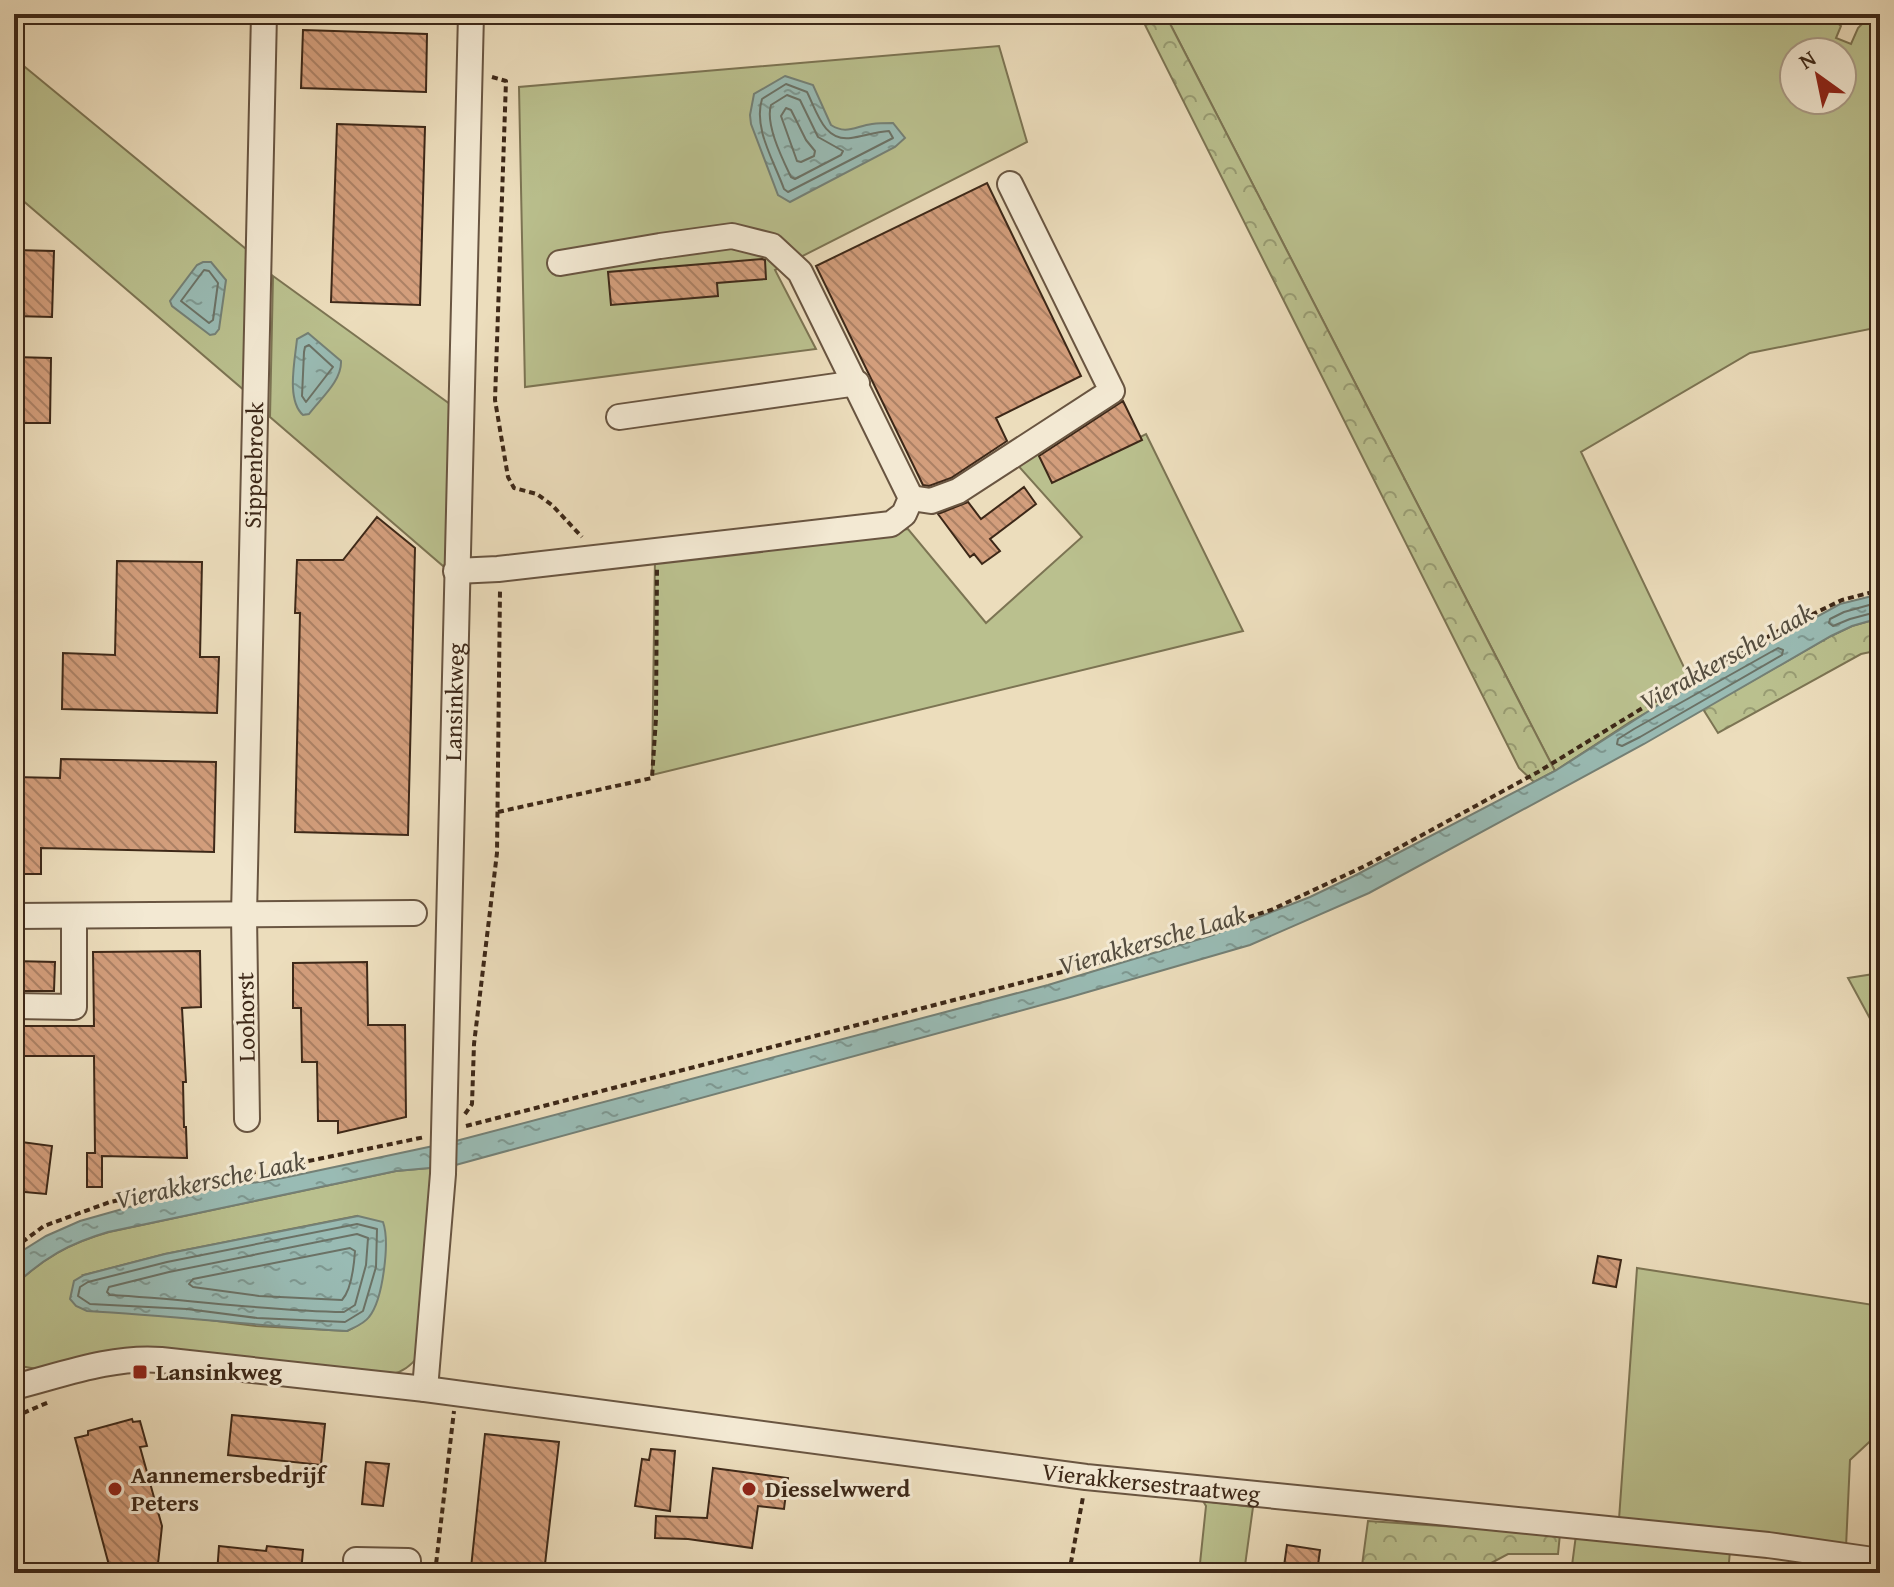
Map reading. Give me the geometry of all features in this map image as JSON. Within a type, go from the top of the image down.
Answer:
[{"type":"street","name":"Sippenbroek","points":[[244,915],[264,14]]},
{"type":"street","name":"Lansinkweg","points":[[425,1389],[448,1133],[456,571],[471,14]]},
{"type":"street","points":[[911,498],[931,501],[958,491],[1112,391],[1010,184]]},
{"type":"street","points":[[456,571],[498,569],[891,524],[904,514],[911,498],[800,272],[772,246],[732,236],[560,263]]},
{"type":"street","points":[[619,417],[857,383]]},
{"type":"street","points":[[14,916],[414,913]]},
{"type":"street","name":"Loohorst","points":[[244,915],[247,1119]]},
{"type":"street","points":[[14,1006],[74,1007],[74,917]]},
{"type":"street","name":"Vierakkersestraatweg","points":[[14,1387],[139,1358],[425,1389],[1086,1477],[1768,1545],[1880,1561]]},
{"type":"street","points":[[356,1560],[408,1561],[408,1573]]},
{"type":"path","points":[[492,77],[506,81],[495,400],[508,477],[514,488],[537,494],[552,505],[583,540]]},
{"type":"path","points":[[498,812],[652,778],[656,718],[658,551]]},
{"type":"path","points":[[448,1133],[472,1104],[474,1044],[497,853],[498,569]]},
{"type":"path","points":[[14,1248],[44,1226],[110,1202],[448,1133],[1132,954],[1271,910],[1367,865],[1538,772],[1780,630],[1842,600],[1880,590]]},
{"type":"path","points":[[435,1573],[456,1393]]},
{"type":"path","points":[[14,1417],[56,1399]]},
{"type":"path","points":[[1069,1573],[1086,1477]]},
{"type":"green space","points":[[1165,14],[1827,14],[1841,26],[1837,36],[1778,36],[1778,116],[1858,116],[1858,36],[1854,36],[1872,14],[1880,14],[1880,327],[1750,353],[1581,452],[1693,686],[1555,771]]},
{"type":"green space","points":[[1165,14],[1555,771],[1534,782],[1519,768],[1140,15]]},
{"type":"green space","points":[[999,46],[1027,142],[775,270],[816,349],[525,387],[519,87]]},
{"type":"green space","points":[[14,58],[246,249],[245,391],[14,193]]},
{"type":"green space","points":[[273,276],[454,407],[450,572],[270,417]]},
{"type":"green space","points":[[1146,434],[1243,631],[652,775],[655,557],[908,529],[986,623],[1082,537],[1014,461],[1052,438],[1071,472]]},
{"type":"green space","points":[[1880,618],[1880,650],[1861,654],[1718,733],[1703,709],[1831,636]]},
{"type":"green space","points":[[1880,973],[1880,1037],[1848,978]]},
{"type":"green space","points":[[452,1166],[419,1355],[404,1370],[378,1376],[37,1369],[20,1366],[14,1361],[14,1286],[36,1267],[69,1247],[109,1232],[396,1171]],"holes":[[[357,1216],[376,1303],[364,1320],[347,1331],[256,1326],[186,1317],[84,1275],[165,1254]]]},
{"type":"green space","points":[[1637,1268],[1880,1306],[1880,1432],[1850,1460],[1846,1547],[1706,1526],[1619,1519]]},
{"type":"green space","points":[[1203,1501],[1253,1507],[1244,1573],[1199,1573],[1206,1506]]},
{"type":"green space","points":[[1368,1521],[1560,1534],[1558,1554],[1508,1554],[1478,1570],[1464,1573],[1361,1573]]},
{"type":"green space","points":[[1576,1535],[1730,1551],[1728,1573],[1571,1573]]},
{"type":"water","points":[[785,76],[813,85],[831,125],[836,128],[846,130],[893,123],[905,138],[895,147],[790,202],[778,195],[750,115],[754,94]]},
{"type":"water","points":[[211,262],[226,280],[219,329],[210,335],[172,306],[170,301],[197,265]]},
{"type":"water","points":[[308,333],[341,361],[338,376],[330,389],[309,414],[303,415],[293,390],[294,368],[297,339]]},
{"type":"water","points":[[1880,594],[1880,618],[1831,636],[1644,744],[1369,893],[1250,945],[452,1166],[396,1171],[108,1232],[58,1253],[14,1286],[14,1256],[46,1236],[80,1221],[165,1197],[283,1178],[452,1142],[1048,985],[1213,935],[1354,876],[1555,771],[1666,700],[1840,604]]},
{"type":"water","points":[[358,1216],[383,1222],[385,1256],[374,1309],[365,1322],[347,1331],[87,1311],[70,1299],[74,1281],[84,1275],[165,1254]]},
{"type":"building","points":[[303,30],[427,34],[426,92],[301,88]]},
{"type":"building","points":[[337,124],[425,127],[420,305],[331,302]]},
{"type":"building","points":[[987,183],[1081,376],[996,418],[1007,441],[951,478],[929,486],[923,485],[816,266]]},
{"type":"building","points":[[14,250],[54,251],[52,317],[14,316]]},
{"type":"building","points":[[765,260],[766,279],[717,283],[718,296],[611,305],[608,272]]},
{"type":"building","points":[[14,357],[51,358],[50,423],[14,423]]},
{"type":"building","points":[[1123,401],[1142,440],[1052,483],[1039,456]]},
{"type":"building","points":[[1024,487],[1036,504],[990,539],[1000,551],[982,564],[974,554],[970,557],[938,514],[968,502],[981,519]]},
{"type":"building","points":[[377,517],[415,548],[408,835],[295,832],[300,613],[295,613],[297,560],[343,560]]},
{"type":"building","points":[[117,561],[202,562],[200,657],[219,657],[217,713],[62,709],[63,653],[115,655]]},
{"type":"building","points":[[61,759],[216,762],[214,852],[41,848],[41,874],[14,874],[14,777],[60,778]]},
{"type":"building","points":[[200,951],[201,1007],[182,1008],[187,1158],[102,1156],[102,1187],[87,1187],[87,1153],[95,1153],[94,1056],[14,1056],[14,1026],[94,1026],[93,952]]},
{"type":"building","points":[[14,961],[55,962],[54,991],[14,991]]},
{"type":"building","points":[[367,962],[368,1025],[405,1025],[406,1117],[338,1133],[338,1121],[318,1121],[317,1062],[302,1062],[301,1008],[293,1008],[293,963]]},
{"type":"building","points":[[14,1141],[52,1146],[46,1194],[14,1191]]},
{"type":"building","points":[[1598,1256],[1621,1260],[1616,1287],[1593,1283]]},
{"type":"building","points":[[232,1415],[325,1424],[321,1465],[228,1455]]},
{"type":"building","points":[[132,1419],[133,1422],[140,1421],[147,1446],[140,1447],[162,1526],[157,1573],[110,1569],[75,1438],[88,1435],[88,1431]]},
{"type":"building","points":[[485,1434],[559,1442],[544,1573],[471,1568]]},
{"type":"building","points":[[651,1449],[675,1451],[670,1511],[635,1506],[642,1459],[649,1460]]},
{"type":"building","points":[[366,1462],[389,1464],[383,1506],[362,1504]]},
{"type":"building","points":[[713,1468],[788,1478],[784,1509],[758,1506],[752,1548],[655,1538],[656,1516],[707,1518]]},
{"type":"building","points":[[1287,1545],[1320,1550],[1317,1573],[1283,1573]]},
{"type":"building","points":[[219,1546],[266,1551],[267,1546],[303,1550],[301,1573],[217,1573]]},
{"type":"place","name":"Lansinkweg","points":[[140,1372]]},
{"type":"place","name":"Aannemersbedrijf Peters","points":[[115,1489]]},
{"type":"place","name":"Diesselwwerd","points":[[749,1489]]},
{"type":"water label","name":"Vierakkersche Laak","points":[[1726,657]]},
{"type":"water label","name":"Vierakkersche Laak","points":[[1152,940]]},
{"type":"water label","name":"Vierakkersche Laak","points":[[210,1180]]}]
